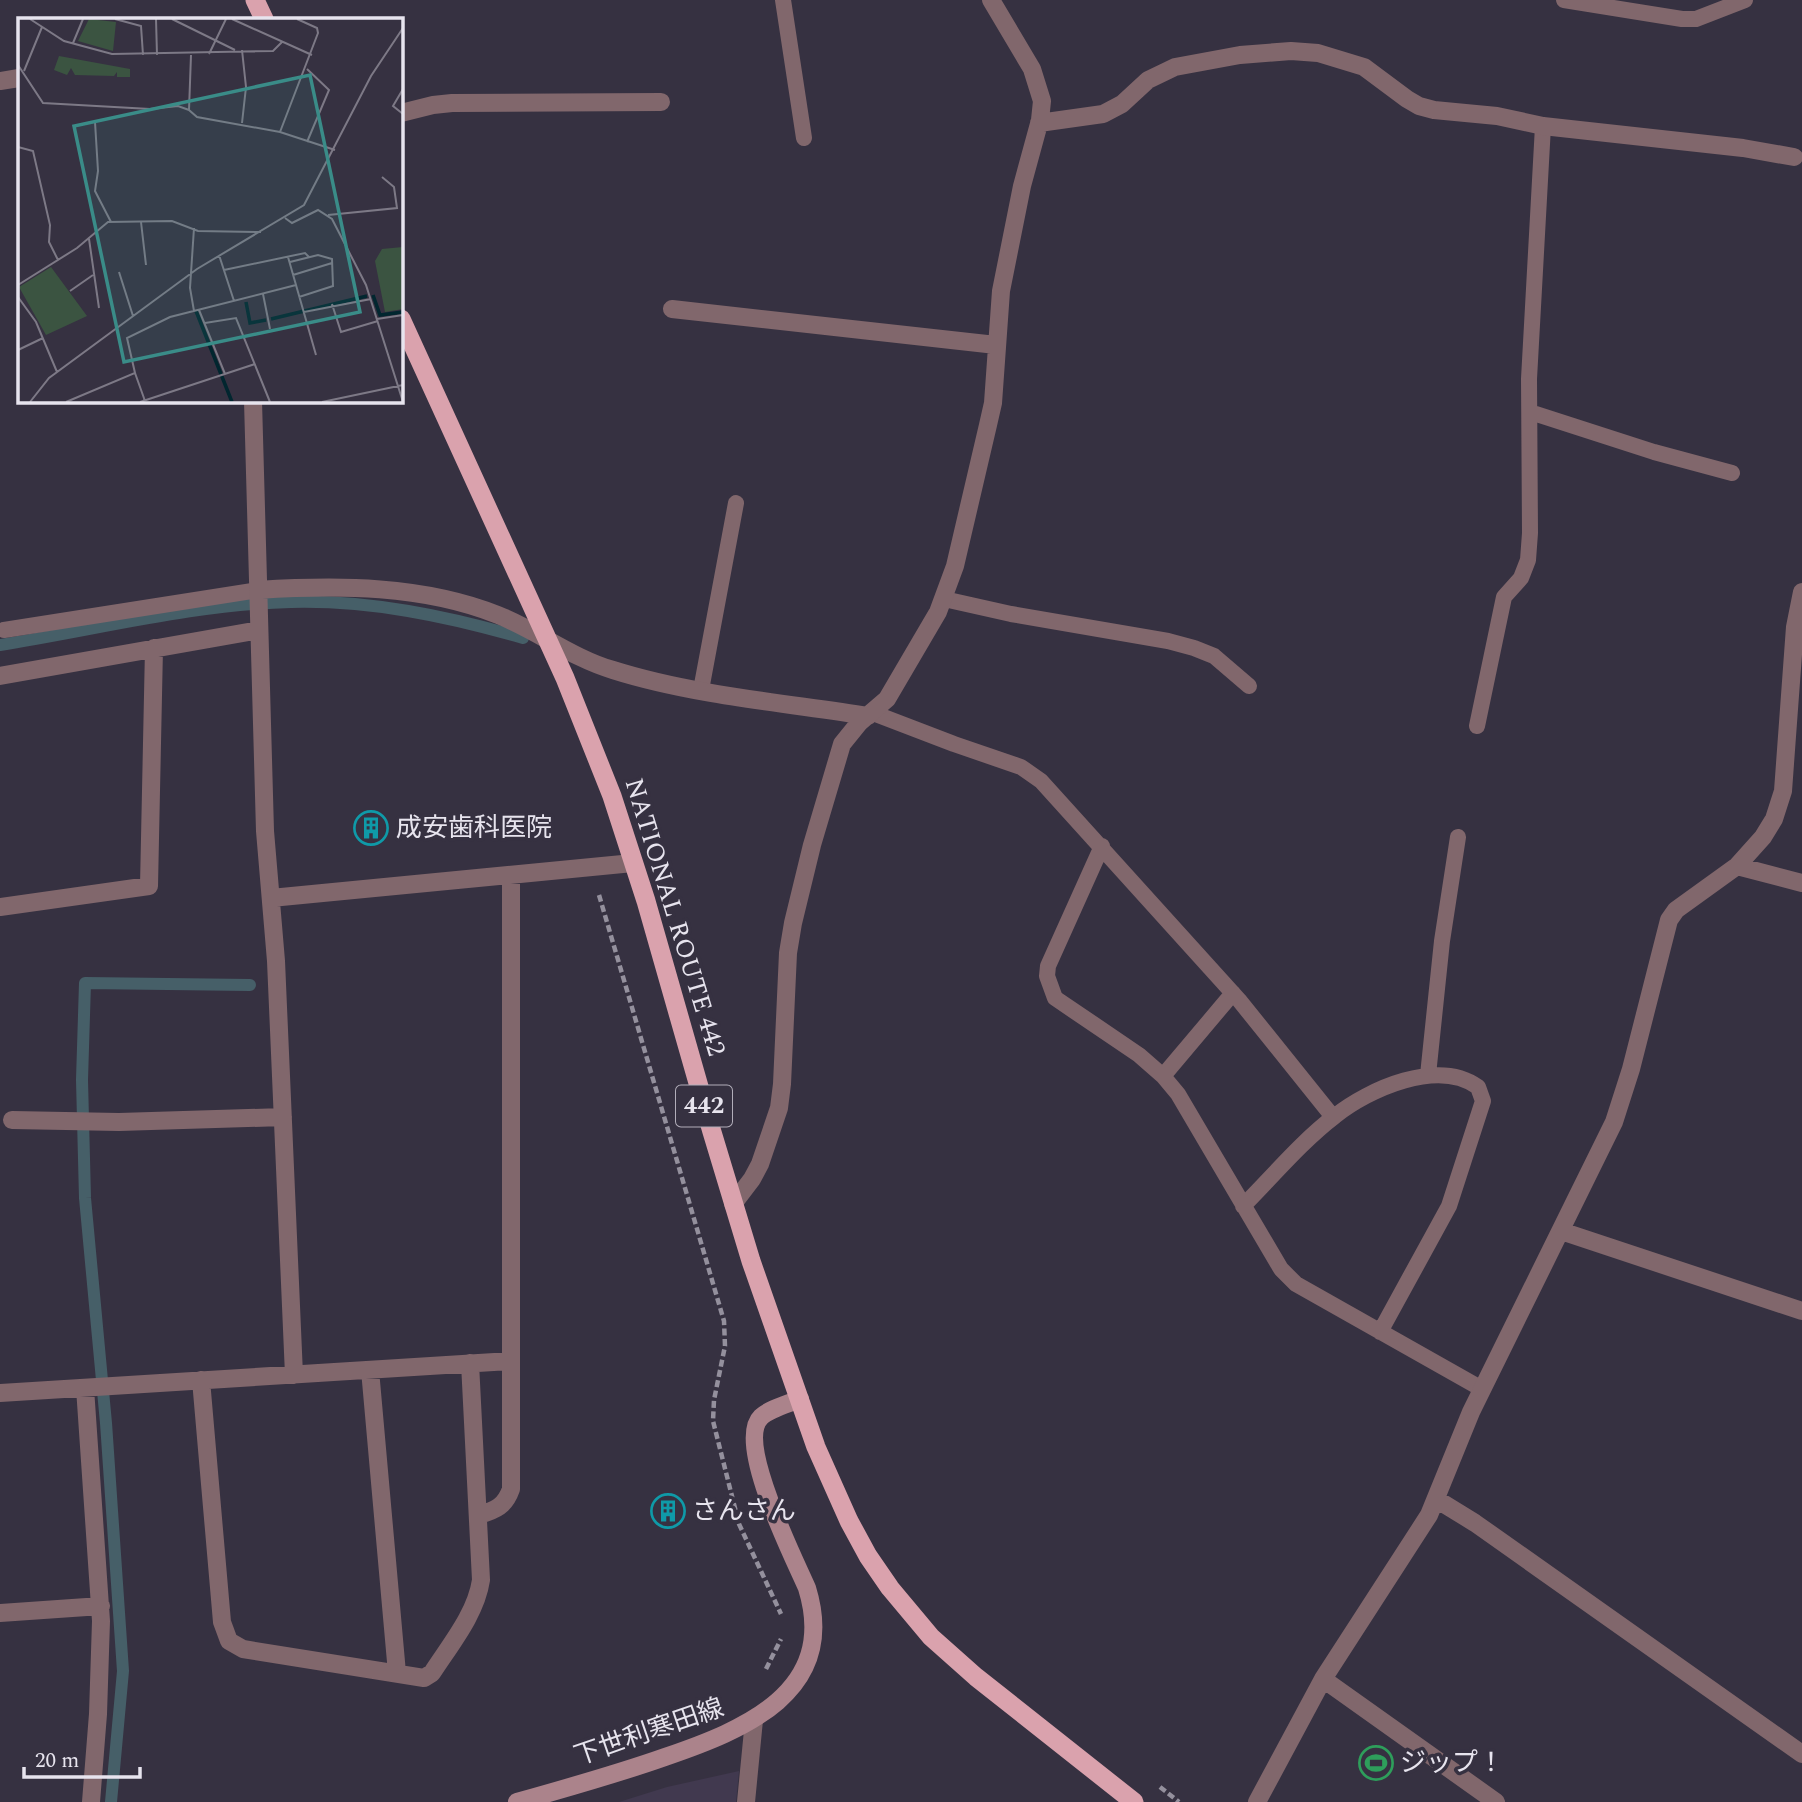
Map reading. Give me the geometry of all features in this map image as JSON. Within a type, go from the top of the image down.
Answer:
[{"type":"highway","points":[[255,0],[264,18]]},
{"type":"highway","name":"NATIONAL ROUTE 442","points":[[402,321],[547,638],[607,785],[633,863],[733,1204],[828,1478],[849,1521],[869,1556],[907,1610],[953,1658],[1134,1802]]},
{"type":"main road","name":"下世利寒田線","points":[[517,1802],[623,1772],[716,1739],[754,1720],[785,1695],[800,1675],[810,1652],[814,1624],[810,1597],[761,1478],[753,1440],[761,1416],[800,1399]]},
{"type":"street","points":[[733,1204],[760,1164],[779,1108],[788,953],[813,845],[842,744],[859,723],[887,699],[944,599],[955,566],[988,425],[1001,291],[1028,163],[1040,123],[1042,101],[1037,79],[991,0]]},
{"type":"street","points":[[1040,123],[1103,114],[1122,104],[1148,80],[1175,67],[1240,55],[1291,51],[1318,53],[1364,67],[1419,106],[1508,118],[1543,126],[1743,148],[1794,157]]},
{"type":"street","points":[[0,80],[18,78]]},
{"type":"street","points":[[402,113],[452,103],[662,102]]},
{"type":"street","points":[[672,309],[996,345]]},
{"type":"street","points":[[253,402],[265,831],[276,961],[294,1375]]},
{"type":"street","points":[[258,590],[361,588],[403,592],[475,607],[499,615],[611,670],[676,686],[871,714]]},
{"type":"street","points":[[1257,1802],[1323,1679],[1437,1499],[1482,1389],[1609,1132],[1623,1099],[1669,919],[1737,866],[1763,837],[1774,819],[1783,791],[1795,627],[1801,601]]},
{"type":"street","points":[[0,676],[259,630]]},
{"type":"street","points":[[0,907],[149,886],[155,648]]},
{"type":"street","points":[[271,898],[633,863]]},
{"type":"street","points":[[1737,866],[1802,883]]},
{"type":"street","points":[[479,1515],[501,1506],[507,1500],[511,1489],[511,875]]},
{"type":"street","points":[[12,1119],[120,1122],[283,1117]]},
{"type":"street","points":[[1561,1231],[1802,1311]]},
{"type":"street","points":[[0,1393],[511,1361]]},
{"type":"street","points":[[201,1381],[222,1622],[229,1641],[243,1649],[428,1677],[472,1610],[480,1593],[479,1515],[470,1363]]},
{"type":"street","points":[[370,1370],[397,1673]]},
{"type":"street","points":[[85,1388],[101,1606],[99,1701],[91,1802]]},
{"type":"street","points":[[1437,1499],[1802,1754]]},
{"type":"street","points":[[0,1613],[101,1606]]},
{"type":"street","points":[[1323,1679],[1496,1802]]},
{"type":"street","points":[[746,1802],[754,1720]]},
{"type":"lane","points":[[783,0],[804,138]]},
{"type":"lane","points":[[1564,0],[1696,19],[1745,0]]},
{"type":"lane","points":[[1477,726],[1504,597],[1521,578],[1528,560],[1529,379],[1543,126]]},
{"type":"lane","points":[[1530,411],[1654,452],[1732,473]]},
{"type":"lane","points":[[701,690],[736,503]]},
{"type":"lane","points":[[4,630],[258,590]]},
{"type":"lane","points":[[944,599],[1194,648],[1214,656],[1249,686]]},
{"type":"lane","points":[[871,714],[1021,767],[1041,781],[1233,993],[1333,1117]]},
{"type":"lane","points":[[1428,1075],[1442,941],[1458,837]]},
{"type":"lane","points":[[1102,846],[1048,966],[1047,976],[1055,998],[1139,1055],[1163,1076],[1178,1094],[1282,1269],[1296,1284],[1482,1389]]},
{"type":"lane","points":[[1163,1076],[1233,993]]},
{"type":"lane","points":[[1243,1206],[1333,1117],[1369,1095],[1396,1083],[1428,1075],[1453,1075],[1478,1087],[1483,1101],[1449,1206],[1380,1332]]},
{"type":"path","points":[[597,892],[724,1321],[725,1346],[713,1410],[723,1467],[736,1505],[739,1524],[782,1618]]},
{"type":"path","points":[[764,1673],[784,1628]]},
{"type":"path","points":[[1157,1785],[1179,1802]]},
{"type":"shaded area","points":[[739,1771],[736,1802],[619,1802],[667,1787]]},
{"type":"waterway","points":[[0,645],[218,607],[291,602],[350,604],[408,611],[523,638]]},
{"type":"waterway","points":[[111,1802],[123,1671],[106,1423],[85,1198],[82,1080],[85,983],[250,985]]},
{"type":"place","name":"成安歯科医院","points":[[371,828]]},
{"type":"place","name":"さんさん","points":[[668,1511]]},
{"type":"place","name":"ジップ！","points":[[1376,1763]]}]
